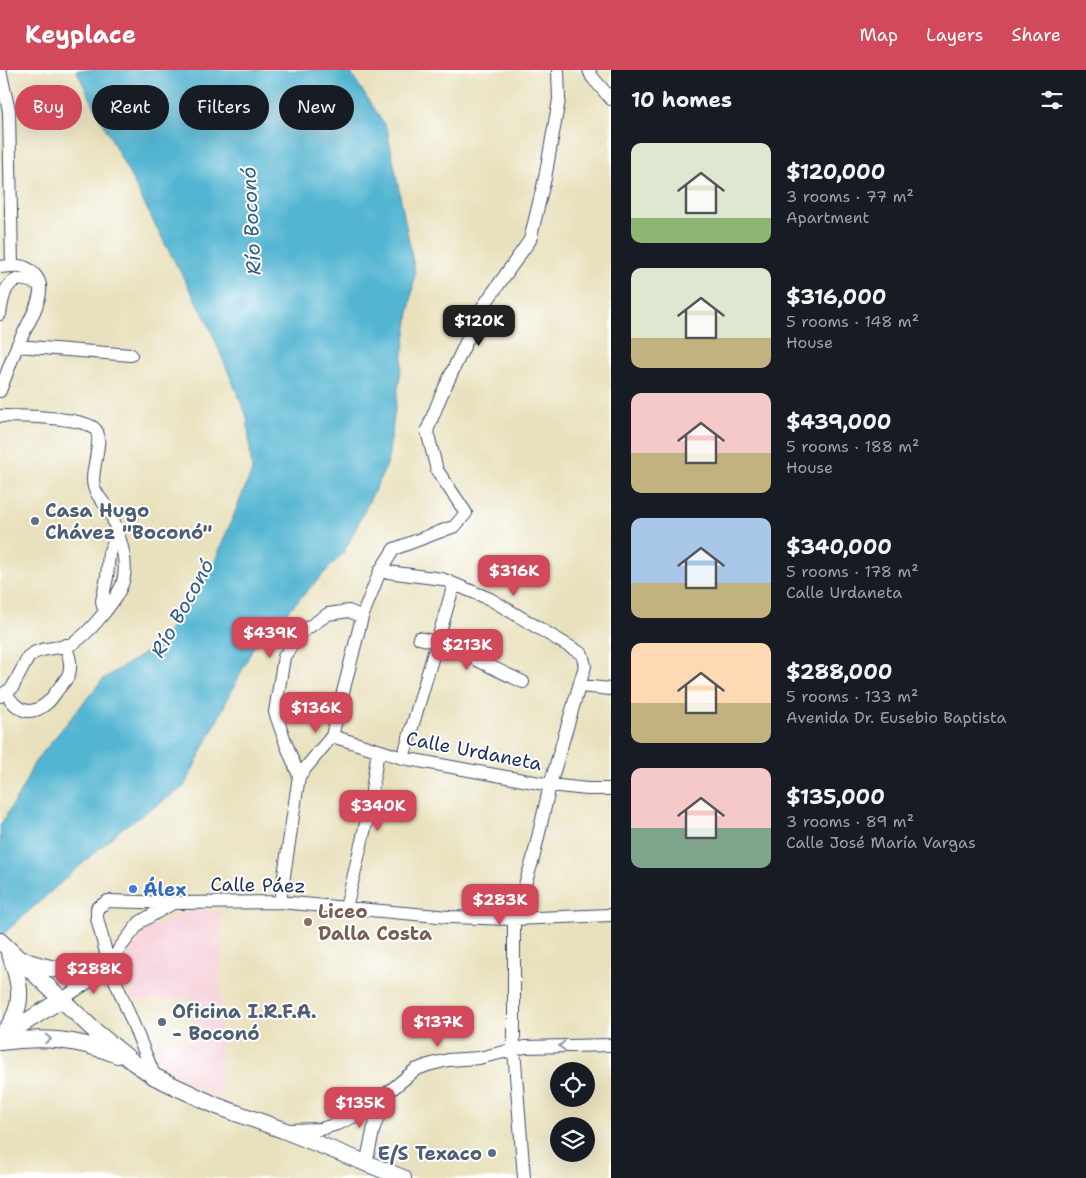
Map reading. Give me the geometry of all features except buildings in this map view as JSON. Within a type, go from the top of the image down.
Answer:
[{"type":"main road","points":[[7,947],[33,964],[60,970],[89,973],[107,971]]},
{"type":"main road","points":[[7,947],[96,1032],[155,1077],[217,1106],[283,1130],[368,1171],[399,1177]]},
{"type":"main road","points":[[0,1039],[16,1014],[20,990],[18,978],[7,947]]},
{"type":"main road","points":[[0,1039],[62,999]]},
{"type":"main road","points":[[0,1039],[39,1038],[66,1040],[106,1050],[133,1062]]},
{"type":"street","points":[[0,70],[8,111],[6,266],[23,266],[31,271],[38,279],[40,285],[38,303],[17,346],[0,390]]},
{"type":"street","points":[[299,776],[332,736],[362,617],[380,571],[394,549],[455,526],[466,513],[437,470],[427,431],[440,398],[482,308],[530,240],[546,178],[559,100],[558,70]]},
{"type":"street","points":[[589,70],[592,77],[611,99]]},
{"type":"street","points":[[0,314],[7,287],[14,281],[24,279],[40,285]]},
{"type":"street","points":[[17,346],[131,355]]},
{"type":"street","points":[[0,416],[27,416],[84,423],[96,430],[98,434],[99,445],[94,468],[94,486],[100,499],[111,514],[120,540],[113,544],[109,553],[102,601],[105,610],[81,639],[70,645],[43,649],[29,656],[12,688],[3,695],[15,706],[26,711],[37,709],[48,702],[68,677],[70,663],[65,646]]},
{"type":"street","points":[[380,571],[442,579],[490,599],[582,654],[585,666],[550,785],[534,858],[514,919],[514,1049],[524,1178]]},
{"type":"street","points":[[403,758],[454,584]]},
{"type":"street","points":[[280,902],[299,776],[275,712],[284,657],[299,634],[328,614],[349,611],[362,617]]},
{"type":"street","points":[[419,638],[437,642],[523,682]]},
{"type":"street","points":[[580,686],[611,689]]},
{"type":"street","name":"Calle Urdaneta","points":[[332,736],[403,758],[550,785],[587,789],[611,789]]},
{"type":"street","points":[[346,908],[369,811],[378,750]]},
{"type":"street","name":"Calle Páez","points":[[155,1077],[107,971],[97,918],[97,908],[108,901],[173,903],[280,902],[449,917],[514,919],[611,915]]},
{"type":"street","name":"Calle Páez","points":[[107,971],[119,949],[140,922],[173,903]]},
{"type":"street","points":[[62,999],[107,971]]},
{"type":"street","points":[[283,1130],[321,1129],[340,1123],[361,1113],[415,1070],[428,1064],[448,1060],[479,1058],[514,1049],[611,1045]]},
{"type":"street","points":[[368,1171],[374,1127],[384,1104],[385,1095]]},
{"type":"shaded area","points":[[191,911],[221,911],[221,1097],[161,1071],[151,1044],[192,1042],[191,999],[132,1000],[127,955],[149,928]]},
{"type":"water","name":"Río Boconó","points":[[76,70],[349,70],[387,129],[415,272],[387,465],[344,552],[253,648],[184,787],[121,829],[0,937],[0,826],[22,789],[34,763],[103,679],[158,645],[212,568],[252,471],[247,417],[207,321],[107,130],[169,130],[169,85],[92,85],[92,101]]},
{"type":"place","name":"Casa Hugo Chávez \"Boconó\"","points":[[35,521]]},
{"type":"place","name":"Álex","points":[[133,889]]},
{"type":"place","name":"Liceo Dalla Costa","points":[[308,922]]},
{"type":"place","name":"Oficina I.R.F.A. - Boconó","points":[[162,1022]]},
{"type":"place","name":"E/S Texaco","points":[[492,1153]]}]
